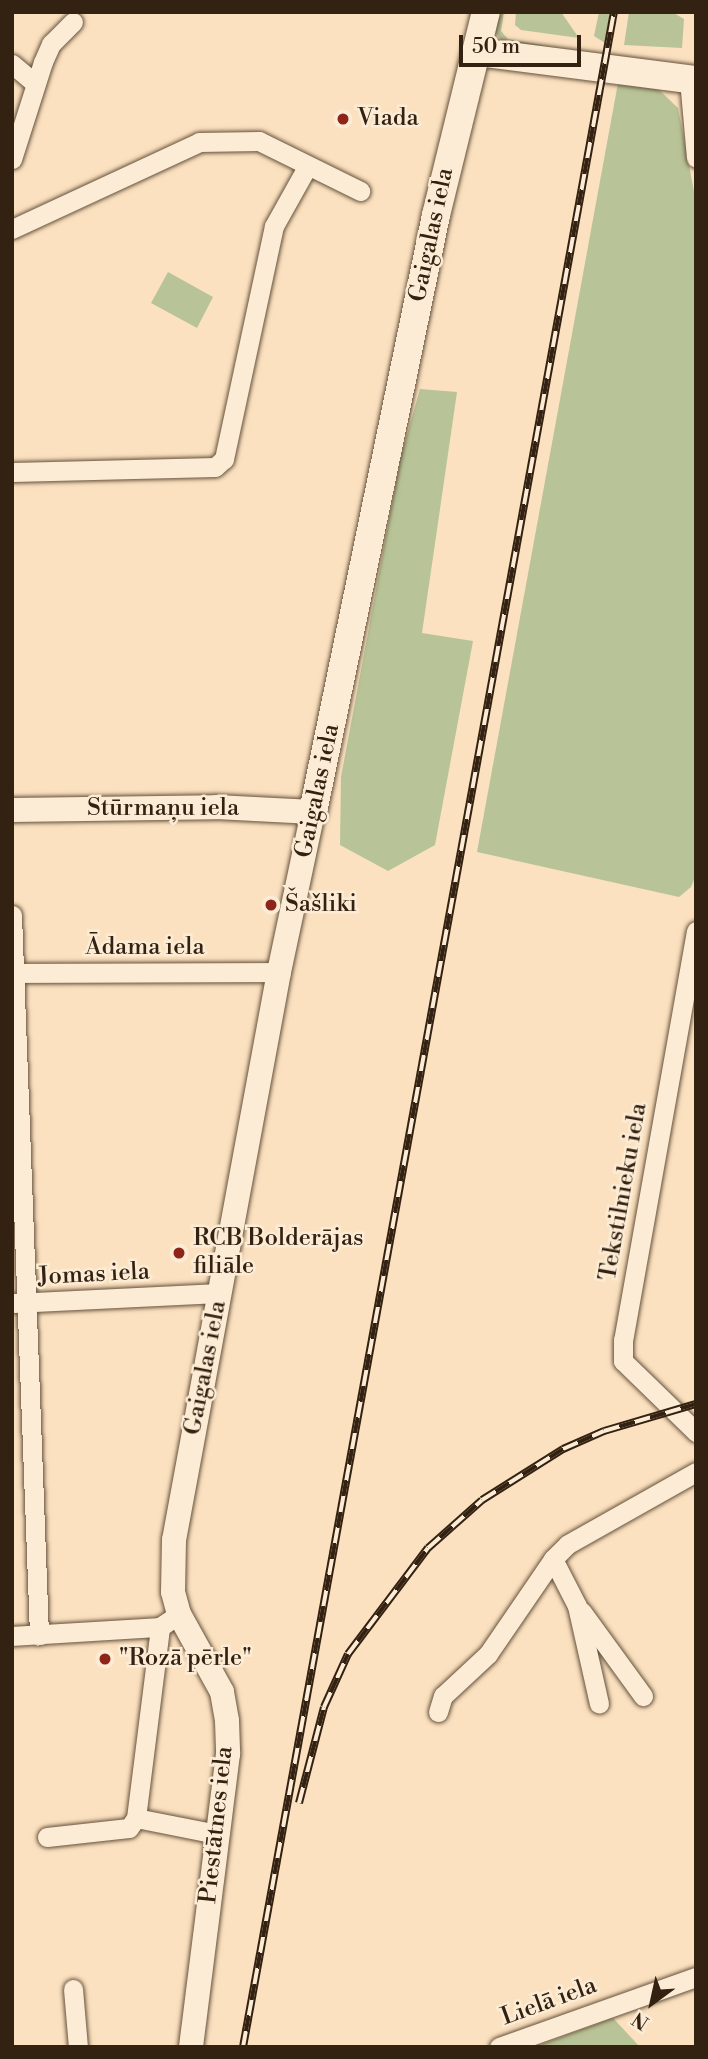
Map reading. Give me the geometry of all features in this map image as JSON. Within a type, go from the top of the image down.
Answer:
[{"type":"main road","name":"Gaigalas iela","points":[[313,812],[436,215],[485,12]]},
{"type":"main road","points":[[477,52],[693,80]]},
{"type":"street","points":[[12,159],[16,132],[51,44],[73,22]]},
{"type":"street","points":[[12,64],[35,83]]},
{"type":"street","points":[[693,80],[696,158]]},
{"type":"street","points":[[12,229],[199,142],[259,141],[360,191]]},
{"type":"street","points":[[12,472],[215,467],[224,459],[274,226],[307,167]]},
{"type":"street","name":"Stūrmaņu iela","points":[[12,810],[216,807],[313,812]]},
{"type":"street","name":"Gaigalas iela","points":[[169,1621],[173,1592],[174,1540],[279,972],[313,812]]},
{"type":"street","points":[[12,915],[19,1303],[39,1635]]},
{"type":"street","name":"Tekstilnieku iela","points":[[696,932],[623,1340],[623,1361],[696,1432]]},
{"type":"street","name":"Ādama iela","points":[[14,973],[279,972]]},
{"type":"street","name":"Jomas iela","points":[[19,1303],[220,1293]]},
{"type":"street","points":[[438,1712],[443,1696],[488,1654],[553,1559],[568,1544],[696,1472]]},
{"type":"street","points":[[553,1559],[577,1606],[643,1696]]},
{"type":"street","points":[[577,1606],[599,1704]]},
{"type":"street","points":[[12,1636],[169,1621],[136,1818],[129,1828],[47,1837]]},
{"type":"street","name":"Piestātnes iela","points":[[169,1621],[222,1692],[228,1754],[191,2047]]},
{"type":"street","points":[[136,1818],[217,1834]]},
{"type":"street","name":"Lielā iela","points":[[499,2047],[696,1976]]},
{"type":"street","points":[[74,1989],[78,2047]]},
{"type":"green space","points":[[497,12],[504,12],[501,31],[508,39],[601,56],[504,44],[494,30]]},
{"type":"green space","points":[[516,12],[561,12],[579,38],[521,30],[515,25]]},
{"type":"green space","points":[[599,12],[610,12],[605,43],[594,36]]},
{"type":"green space","points":[[629,12],[672,12],[684,19],[682,48],[624,45]]},
{"type":"green space","points":[[618,83],[654,85],[678,108],[696,202],[696,875],[691,887],[679,897],[477,852]]},
{"type":"green space","points":[[168,272],[213,297],[197,328],[151,303]]},
{"type":"green space","points":[[420,389],[457,392],[422,633],[473,641],[435,845],[388,871],[340,845],[341,777],[401,456]]},
{"type":"green space","points":[[613,2018],[640,2047],[535,2047]]},
{"type":"railway","points":[[243,2047],[614,12]]},
{"type":"railway","points":[[299,1803],[324,1707],[348,1654],[428,1548],[482,1500],[563,1449],[604,1431],[696,1404]]},
{"type":"place","name":"Viada","points":[[343,119]]},
{"type":"place","name":"Šašliki","points":[[271,905]]},
{"type":"place","name":"RCB Bolderājas filiāle","points":[[179,1253]]},
{"type":"place","name":"\"Rozā pērle\"","points":[[105,1659]]}]
